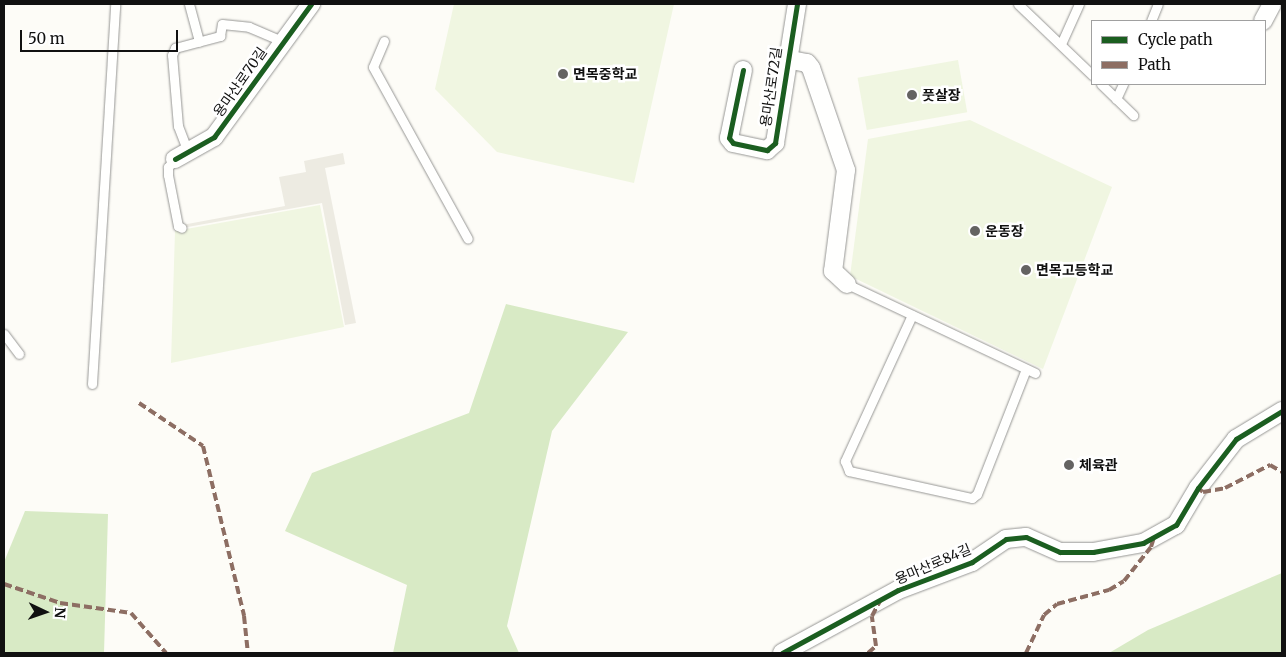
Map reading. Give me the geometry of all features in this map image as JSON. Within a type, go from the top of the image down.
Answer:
[{"type":"street","name":"용마산로70길","points":[[181,156],[214,137],[282,41],[311,4]]},
{"type":"street","name":"용마산로72길","points":[[742,70],[729,138],[733,143],[767,150],[775,143],[786,59],[797,4]]},
{"type":"street","points":[[1264,20],[1272,4]]},
{"type":"street","name":"용마산로72길","points":[[786,59],[806,63],[811,68],[846,170],[833,271],[847,284]]},
{"type":"street","name":"용마산로84길","points":[[782,653],[898,590],[972,562],[1006,539],[1026,537],[1060,552],[1093,552],[1143,543],[1176,525],[1198,488],[1236,439],[1282,411]]},
{"type":"lane","points":[[92,384],[116,4]]},
{"type":"lane","points":[[189,4],[199,42]]},
{"type":"lane","points":[[1018,4],[1091,74]]},
{"type":"lane","points":[[1061,44],[1079,4]]},
{"type":"lane","points":[[1151,20],[1158,4]]},
{"type":"lane","name":"용마산로70길","points":[[181,156],[172,55],[179,47],[220,36],[222,24],[249,27],[282,41]]},
{"type":"lane","points":[[384,41],[374,58],[373,67],[468,239]]},
{"type":"lane","points":[[1102,85],[1133,115]]},
{"type":"lane","points":[[1116,99],[1123,85]]},
{"type":"lane","points":[[181,156],[168,167],[168,175],[178,226],[182,228]]},
{"type":"lane","points":[[847,284],[1031,371],[977,494],[972,498],[850,471],[845,461],[912,315]]},
{"type":"lane","points":[[4,334],[19,354]]},
{"type":"green space","points":[[454,4],[674,4],[634,183],[497,152],[435,89]]},
{"type":"green space","name":"풋살장","points":[[958,60],[967,112],[867,130],[858,78]]},
{"type":"green space","name":"운동장","points":[[970,120],[1112,187],[1043,369],[850,276],[868,139]]},
{"type":"green space","points":[[320,205],[344,327],[171,363],[175,231]]},
{"type":"green space","points":[[506,304],[628,332],[552,431],[507,626],[519,653],[393,653],[407,585],[285,531],[312,473],[469,413]]},
{"type":"green space","points":[[25,511],[108,514],[104,653],[4,653],[4,562]]},
{"type":"green space","points":[[1282,573],[1282,653],[1109,653],[1148,630]]},
{"type":"shaded area","points":[[343,153],[345,164],[325,168],[356,323],[345,325],[322,203],[182,228],[182,225],[285,206],[279,177],[306,172],[304,161]]},
{"type":"marked path","points":[[139,403],[203,446],[244,616],[248,653]]},
{"type":"marked path","points":[[1198,488],[1203,492],[1225,488],[1270,465],[1282,472]]},
{"type":"marked path","points":[[1026,653],[1044,615],[1057,604],[1109,590],[1124,581],[1151,547],[1154,537]]},
{"type":"marked path","points":[[4,584],[60,603],[131,613],[166,653]]},
{"type":"marked path","points":[[868,653],[876,646],[872,616],[880,601]]},
{"type":"cycle path","points":[[175,159],[214,137],[311,4]]},
{"type":"cycle path","points":[[743,70],[729,138],[733,143],[767,150],[775,143],[797,4]]},
{"type":"cycle path","points":[[782,653],[898,590],[972,562],[1006,539],[1026,537],[1060,552],[1093,552],[1143,543],[1176,525],[1198,488],[1236,439],[1282,411]]},
{"type":"place","name":"면목중학교","points":[[563,74]]},
{"type":"place","name":"풋살장","points":[[912,95]]},
{"type":"place","name":"운동장","points":[[975,231]]},
{"type":"place","name":"면목고등학교","points":[[1026,270]]},
{"type":"place","name":"체육관","points":[[1069,465]]}]
